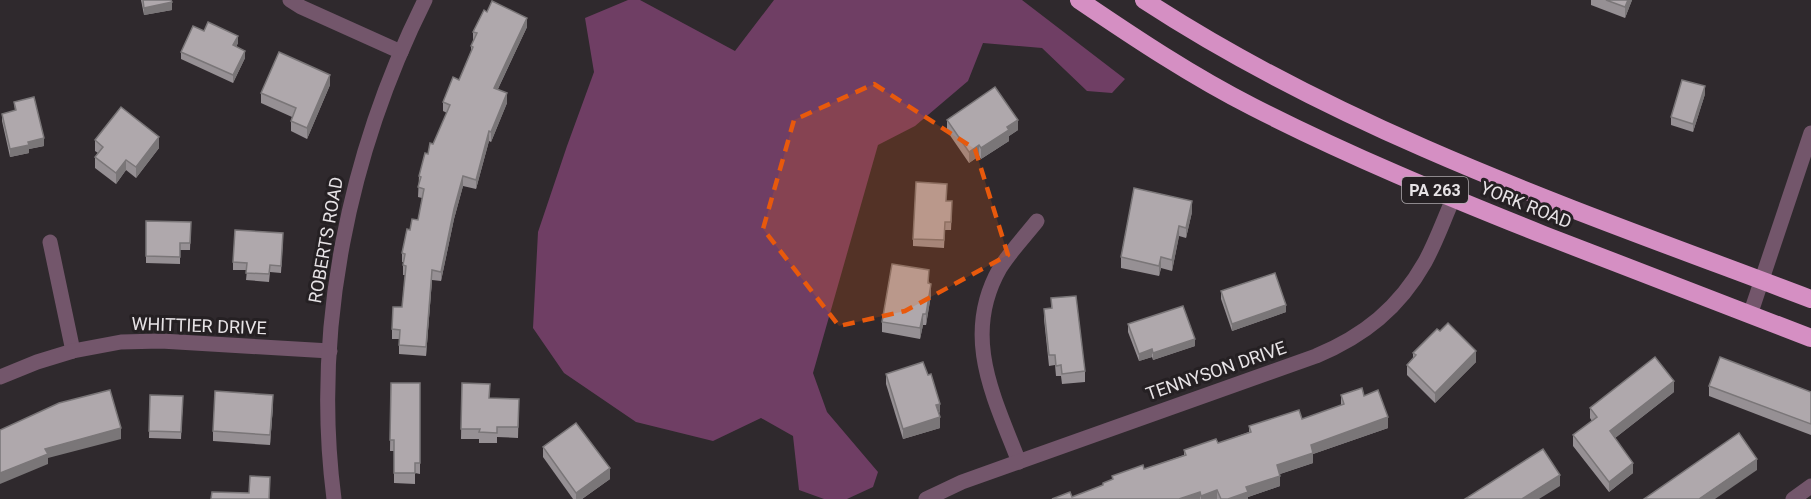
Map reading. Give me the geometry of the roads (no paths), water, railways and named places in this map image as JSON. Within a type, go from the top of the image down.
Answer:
[{"type":"highway","name":"YORK ROAD","points":[[1079,0],[1148,46],[1252,107],[1345,152],[1453,198],[1811,338]]},
{"type":"highway","name":"YORK ROAD","points":[[1144,0],[1262,71],[1388,133],[1517,186],[1811,299]]},
{"type":"street","points":[[290,0],[401,52]]},
{"type":"street","name":"ROBERTS ROAD","points":[[334,499],[329,428],[330,351],[339,262],[352,196],[364,151],[389,79],[425,0]]},
{"type":"street","points":[[1750,315],[1811,133]]},
{"type":"street","name":"TENNYSON DRIVE","points":[[926,499],[962,482],[1337,347],[1361,333],[1383,316],[1402,296],[1425,261],[1453,198]]},
{"type":"street","points":[[1019,462],[988,380],[981,332],[992,284],[1001,267],[1037,221]]},
{"type":"street","points":[[50,242],[73,351]]},
{"type":"street","name":"WHITTIER DRIVE","points":[[0,377],[73,351],[121,342],[161,341],[330,351]]},
{"type":"street","points":[[1793,499],[1811,486]]}]
